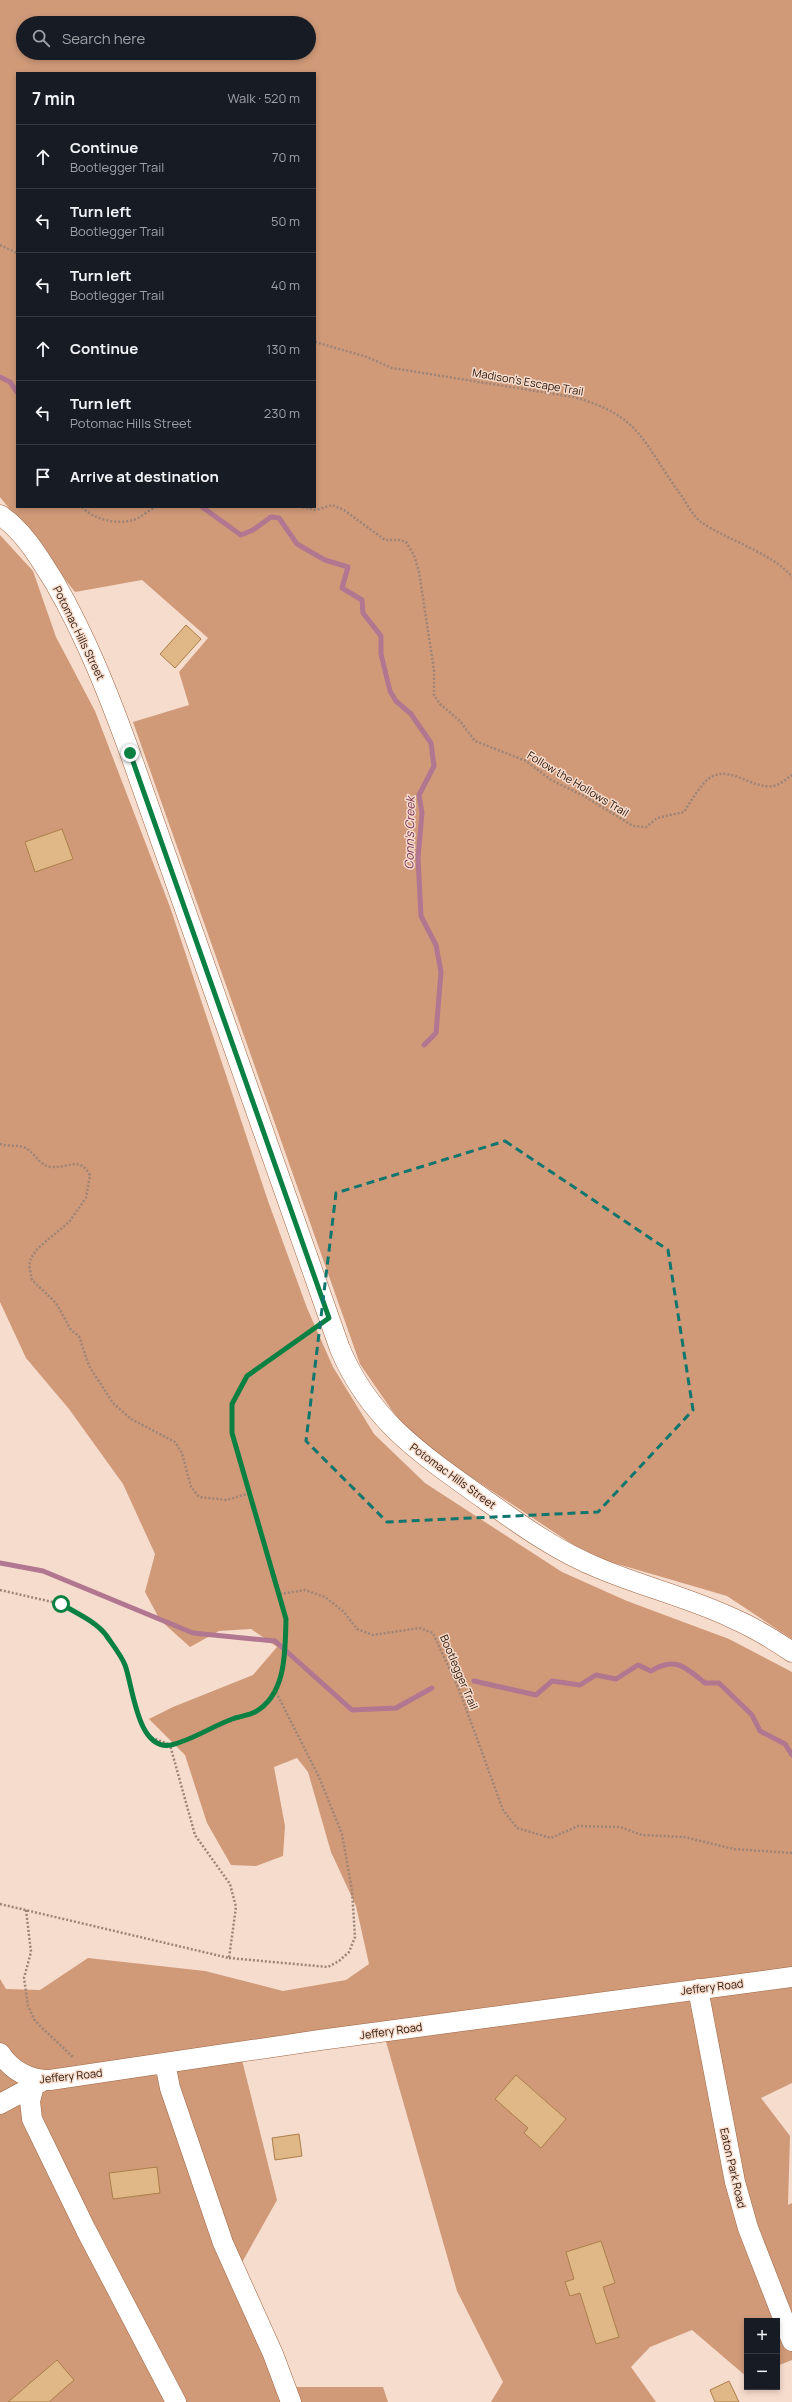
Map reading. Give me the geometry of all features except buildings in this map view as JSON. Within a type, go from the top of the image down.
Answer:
[{"type":"street","name":"Potomac Hills Street","points":[[0,515],[18,530],[46,568],[97,665],[130,753],[329,1318],[349,1369],[366,1396],[386,1422],[415,1450],[542,1540],[600,1569],[731,1617],[766,1635],[792,1652]]},
{"type":"street","name":"Jeffery Road","points":[[0,2053],[10,2066],[38,2080],[39,2083],[165,2063],[792,1977]]},
{"type":"street","name":"Eaton Park Road","points":[[698,1989],[735,2182],[748,2228],[792,2341]]},
{"type":"street","points":[[165,2063],[170,2088],[223,2243],[258,2318],[291,2402]]},
{"type":"street","points":[[0,2104],[39,2083]]},
{"type":"street","points":[[39,2083],[30,2101],[32,2119],[86,2230],[176,2402]]},
{"type":"path","points":[[0,245],[16,253]]},
{"type":"path","name":"Madison's Escape Trail","points":[[316,342],[367,356],[392,368],[573,397],[595,403],[612,411],[639,432],[700,521],[770,560],[788,572],[792,577]]},
{"type":"path","name":"Follow the Hollows Trail","points":[[307,508],[316,510],[332,506],[344,510],[385,540],[400,540],[406,542],[414,555],[419,572],[434,670],[434,695],[440,704],[460,721],[474,741],[526,760],[551,780],[584,796],[633,826],[646,827],[657,818],[684,812],[706,781],[722,774],[733,775],[759,785],[767,786],[774,786],[792,775]]},
{"type":"path","points":[[83,508],[89,515],[117,521],[133,520],[153,508]]},
{"type":"path","points":[[0,1144],[28,1149],[42,1164],[51,1167],[78,1164],[85,1167],[90,1176],[86,1198],[69,1222],[38,1248],[29,1265],[32,1280],[56,1302],[71,1330],[79,1336],[89,1366],[113,1403],[131,1419],[175,1442],[182,1453],[191,1487],[199,1497],[227,1500],[250,1493]]},
{"type":"path","points":[[0,1590],[61,1604],[93,1623],[105,1634],[125,1664],[141,1724],[148,1736],[170,1745],[255,1712],[268,1702],[276,1692],[280,1681],[285,1644],[286,1619],[280,1594],[232,1433],[232,1404],[247,1376],[329,1318]]},
{"type":"path","name":"Bootlegger Trail","points":[[280,1594],[305,1590],[325,1597],[344,1612],[358,1629],[372,1635],[420,1628],[433,1632],[460,1692],[502,1810],[517,1828],[551,1838],[578,1826],[620,1827],[642,1835],[684,1837],[734,1849],[792,1852]]},
{"type":"path","points":[[0,1904],[229,1958],[328,1967],[339,1961],[349,1952],[355,1937],[352,1890],[342,1834],[318,1777],[276,1692]]},
{"type":"path","points":[[170,1745],[195,1835],[230,1884],[236,1907],[229,1958]]},
{"type":"path","points":[[26,1910],[31,1952],[24,1978],[28,2006],[35,2021],[93,2074]]},
{"type":"highlighted area","points":[[505,1141],[668,1250],[693,1410],[598,1512],[387,1522],[306,1441],[336,1193]]},
{"type":"shaded area","points":[[0,0],[792,0],[792,1639],[727,1596],[590,1556],[468,1475],[404,1428],[360,1364],[133,722],[189,705],[179,672],[208,638],[142,580],[75,592],[0,497]]},
{"type":"shaded area","points":[[0,535],[33,571],[56,637],[95,711],[170,907],[268,1201],[307,1308],[333,1367],[374,1434],[425,1483],[562,1572],[627,1601],[729,1639],[792,1672],[792,2083],[761,2098],[790,2136],[788,2205],[792,2203],[792,2360],[780,2365],[780,2318],[744,2318],[744,2374],[692,2330],[650,2347],[631,2367],[656,2402],[491,2402],[503,2382],[457,2291],[381,2024],[238,2044],[277,2200],[230,2284],[278,2387],[383,2387],[388,2402],[0,2402],[0,1979],[6,1989],[40,1990],[88,1958],[205,1971],[283,1991],[346,1980],[369,1964],[356,1906],[331,1852],[308,1772],[297,1758],[274,1767],[285,1826],[283,1856],[256,1866],[231,1865],[207,1823],[185,1755],[149,1719],[173,1707],[253,1675],[277,1647],[251,1629],[219,1631],[190,1647],[160,1620],[145,1592],[155,1554],[123,1484],[69,1409],[26,1358],[0,1302]]},
{"type":"waterway","name":"Conn's Creek","points":[[0,377],[10,382],[16,391]]},
{"type":"waterway","name":"Conn's Creek","points":[[203,508],[241,535],[253,530],[271,517],[279,518],[297,544],[325,560],[348,567],[342,588],[362,600],[363,613],[381,636],[381,654],[390,691],[396,701],[411,714],[431,743],[434,766],[419,795],[422,813],[418,858],[421,916],[436,945],[441,972],[436,1033],[424,1045]]},
{"type":"waterway","points":[[0,1563],[43,1571],[193,1633],[275,1641],[352,1710],[396,1708],[432,1688]]},
{"type":"waterway","points":[[474,1681],[536,1695],[552,1681],[580,1685],[596,1675],[616,1679],[638,1665],[651,1671],[667,1664],[680,1665],[692,1672],[705,1683],[719,1683],[752,1715],[760,1731],[785,1744],[792,1755]]},
{"type":"route","points":[[61,1604],[93,1623],[105,1634],[125,1664],[141,1724],[148,1736],[159,1742],[170,1745],[187,1739],[233,1719],[255,1712],[268,1702],[276,1692],[280,1681],[285,1644],[286,1619],[280,1594],[232,1433],[232,1404],[247,1376],[329,1318],[130,753]]}]
